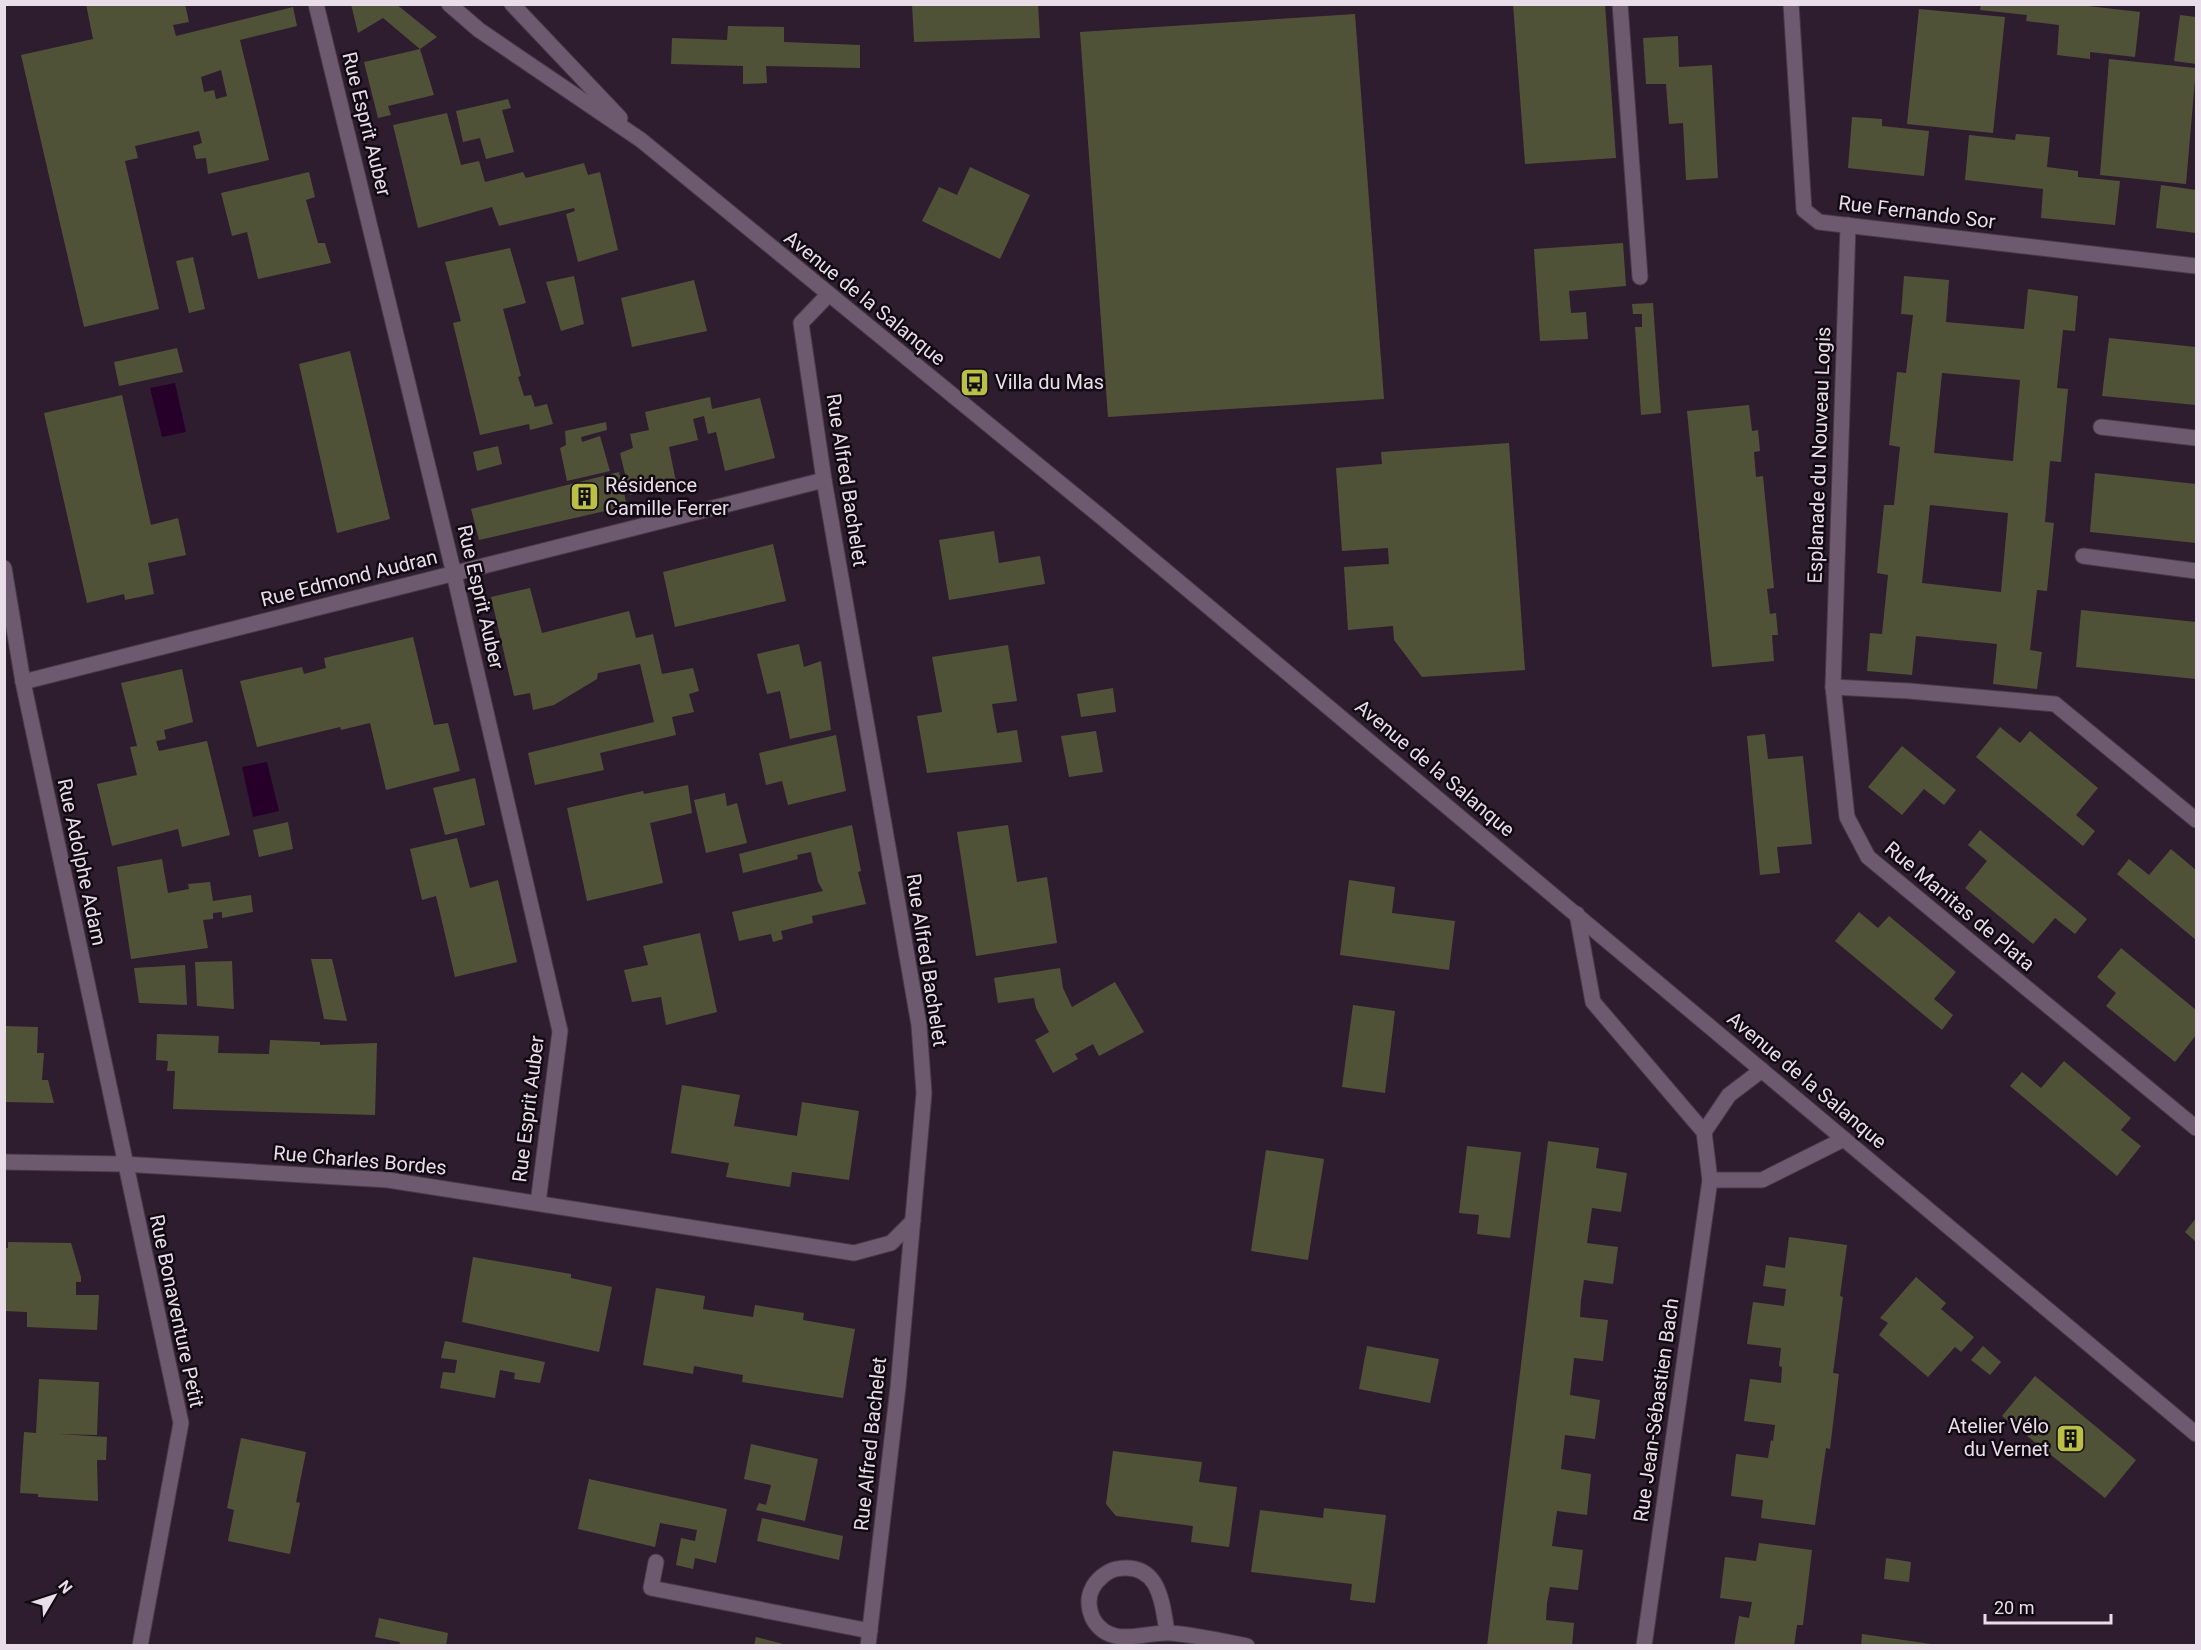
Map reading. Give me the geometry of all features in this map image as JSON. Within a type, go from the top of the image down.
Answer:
[{"type":"street","name":"Rue Esprit Auber","points":[[316,4],[454,574],[560,1031],[538,1203]]},
{"type":"street","name":"Avenue de la Salanque","points":[[449,4],[478,30],[641,140],[828,296],[1064,486],[2196,1434]]},
{"type":"street","name":"Avenue de la Salanque","points":[[512,4],[641,140]]},
{"type":"street","points":[[1620,4],[1640,277]]},
{"type":"street","name":"Rue Fernando Sor","points":[[1791,4],[1804,210],[1819,222],[2196,266]]},
{"type":"street","name":"Esplanade du Nouveau Logis","points":[[1833,687],[1848,225]]},
{"type":"street","name":"Rue Alfred Bachelet","points":[[828,296],[801,323],[824,480],[919,1025],[924,1093],[898,1387],[868,1638]]},
{"type":"street","points":[[2101,427],[2196,438]]},
{"type":"street","name":"Rue Edmond Audran","points":[[23,682],[824,480]]},
{"type":"street","points":[[2083,556],[2196,571]]},
{"type":"street","name":"Rue Adolphe Adam","points":[[4,568],[23,682],[123,1164]]},
{"type":"street","points":[[1833,687],[1909,691],[2055,704],[2196,820]]},
{"type":"street","name":"Rue Manitas de Plata","points":[[1833,687],[1840,731],[1847,817],[1868,857],[2196,1128]]},
{"type":"street","points":[[1577,914],[1593,1002],[1704,1132],[1729,1095],[1762,1070]]},
{"type":"street","name":"Rue Jean-Sébastien Bach","points":[[1644,1646],[1710,1180],[1704,1132]]},
{"type":"street","points":[[1710,1180],[1762,1180],[1844,1139]]},
{"type":"street","name":"Rue Charles Bordes","points":[[4,1162],[123,1164],[388,1180],[854,1253],[891,1243],[913,1221]]},
{"type":"street","name":"Rue Bonaventure Petit","points":[[123,1164],[181,1423],[140,1646]]},
{"type":"street","points":[[656,1562],[651,1588],[868,1638]]},
{"type":"street","points":[[1167,1632],[1161,1596],[1148,1574],[1129,1567],[1108,1571],[1092,1589],[1088,1608],[1098,1629],[1114,1639],[1133,1641],[1167,1632],[1247,1646]]},
{"type":"shaded area","points":[[175,383],[186,432],[162,437],[150,388]]},
{"type":"shaded area","points":[[267,762],[279,811],[253,817],[242,767]]},
{"type":"building","points":[[86,4],[185,4],[189,22],[173,25],[176,36],[293,7],[297,26],[240,40],[269,160],[208,174],[206,158],[196,159],[193,146],[202,143],[199,131],[135,146],[138,158],[125,161],[159,309],[84,327],[21,55],[93,39]],"holes":[[[221,70],[227,96],[216,99],[214,90],[204,92],[201,77]]]},
{"type":"building","points":[[351,4],[396,4],[437,37],[420,49],[383,18],[358,33]]},
{"type":"building","points":[[912,4],[1038,4],[1040,38],[914,42]]},
{"type":"building","points":[[1513,4],[1605,4],[1616,158],[1525,164]]},
{"type":"building","points":[[1981,4],[2070,4],[2140,12],[2135,57],[2090,52],[2090,59],[2057,55],[2059,25],[2026,21],[2027,15],[1980,10]]},
{"type":"building","points":[[1919,9],[2005,17],[1993,133],[1907,124]]},
{"type":"building","points":[[1355,14],[1384,399],[1108,417],[1080,32]]},
{"type":"building","points":[[2180,15],[2196,17],[2196,64],[2174,61]]},
{"type":"building","points":[[728,26],[784,27],[784,42],[860,45],[860,68],[766,66],[767,83],[743,84],[743,66],[671,64],[672,38],[727,40]]},
{"type":"building","points":[[1678,36],[1679,67],[1712,65],[1718,178],[1686,180],[1683,123],[1669,124],[1666,84],[1646,84],[1643,38]]},
{"type":"building","points":[[420,49],[434,95],[388,106],[391,115],[378,118],[364,62]]},
{"type":"building","points":[[2109,59],[2196,68],[2186,184],[2100,175]]},
{"type":"building","points":[[508,99],[511,108],[502,110],[514,152],[486,159],[480,138],[463,142],[456,111]]},
{"type":"building","points":[[447,113],[461,165],[479,161],[485,182],[523,172],[526,178],[584,163],[588,175],[600,172],[618,250],[578,262],[566,214],[575,211],[574,208],[499,226],[492,207],[418,228],[393,125]]},
{"type":"building","points":[[1852,117],[1882,119],[1882,126],[1929,131],[1924,176],[1848,168]]},
{"type":"building","points":[[2016,134],[2050,137],[2047,167],[2078,171],[2078,177],[2120,181],[2115,225],[2041,218],[2043,189],[1965,180],[1969,135],[2015,140]]},
{"type":"building","points":[[970,167],[1030,195],[1000,259],[922,221],[939,187],[957,195]]},
{"type":"building","points":[[309,172],[315,197],[306,200],[318,243],[325,243],[331,263],[258,279],[247,232],[232,236],[221,193]]},
{"type":"building","points":[[2161,185],[2196,190],[2196,233],[2156,228]]},
{"type":"building","points":[[1623,243],[1626,286],[1569,291],[1571,313],[1586,312],[1588,339],[1540,341],[1534,249]]},
{"type":"building","points":[[510,248],[526,303],[503,309],[521,376],[518,377],[524,396],[531,395],[535,407],[547,404],[553,424],[530,430],[529,424],[480,435],[453,323],[461,321],[445,262]]},
{"type":"building","points":[[193,257],[205,309],[189,313],[176,261]]},
{"type":"building","points":[[574,276],[584,324],[561,331],[546,282]]},
{"type":"building","points":[[1904,276],[1949,280],[1946,322],[2024,329],[2028,289],[2078,296],[2075,331],[2063,330],[2057,388],[2068,389],[2061,462],[2050,461],[2045,522],[2054,523],[2047,591],[2037,590],[2030,650],[2042,652],[2037,689],[1993,684],[1997,644],[1916,636],[1912,675],[1867,671],[1870,633],[1882,634],[1888,575],[1877,573],[1884,505],[1894,505],[1900,447],[1889,445],[1897,372],[1906,373],[1913,315],[1901,314]],"holes":[[[1942,373],[2020,380],[2013,461],[1934,453]],[[1930,505],[2008,513],[2001,592],[1922,583]]]},
{"type":"building","points":[[694,280],[707,331],[632,347],[621,298]]},
{"type":"building","points":[[1653,303],[1661,413],[1641,415],[1635,327],[1642,327],[1642,314],[1633,314],[1632,304]]},
{"type":"building","points":[[2109,338],[2196,347],[2196,405],[2102,396]]},
{"type":"building","points":[[177,348],[183,372],[119,386],[114,362]]},
{"type":"building","points":[[350,351],[390,519],[337,533],[299,364]]},
{"type":"building","points":[[122,395],[151,525],[178,518],[186,555],[148,563],[154,594],[125,600],[124,594],[87,603],[44,413]]},
{"type":"building","points":[[710,397],[712,409],[760,398],[775,458],[725,471],[716,432],[708,434],[704,416],[693,419],[698,440],[669,447],[676,482],[630,495],[620,453],[633,448],[630,434],[649,430],[645,412]]},
{"type":"building","points":[[1749,405],[1752,431],[1758,430],[1760,451],[1754,452],[1756,477],[1763,476],[1774,588],[1767,589],[1770,614],[1776,613],[1778,635],[1772,635],[1774,661],[1712,667],[1687,411]]},
{"type":"building","points":[[606,422],[607,430],[581,437],[582,442],[600,436],[610,471],[567,481],[560,448],[566,445],[565,431]]},
{"type":"building","points":[[1509,443],[1525,670],[1422,677],[1394,640],[1393,626],[1348,630],[1344,567],[1389,564],[1388,548],[1342,551],[1336,468],[1382,464],[1381,452]]},
{"type":"building","points":[[498,446],[502,464],[477,471],[473,452]]},
{"type":"building","points":[[619,472],[627,506],[479,540],[471,509]]},
{"type":"building","points":[[2095,473],[2196,484],[2196,543],[2090,532]]},
{"type":"building","points":[[994,531],[999,563],[1040,556],[1045,584],[949,600],[939,540]]},
{"type":"building","points":[[773,544],[786,601],[675,627],[663,572]]},
{"type":"building","points":[[530,588],[542,633],[629,611],[636,638],[653,634],[662,674],[693,668],[699,691],[689,694],[694,712],[672,717],[676,735],[600,753],[604,770],[535,785],[528,753],[654,722],[640,664],[598,673],[597,679],[554,705],[533,710],[530,693],[514,696],[491,597]]},
{"type":"building","points":[[2081,610],[2196,622],[2196,679],[2076,667]]},
{"type":"building","points":[[413,637],[434,725],[448,723],[460,771],[386,790],[370,723],[341,730],[340,727],[257,747],[240,681],[302,667],[304,674],[326,668],[324,658]]},
{"type":"building","points":[[799,644],[804,667],[821,661],[831,730],[790,739],[780,691],[767,694],[757,654]]},
{"type":"building","points":[[1008,645],[1017,701],[992,704],[997,733],[1017,730],[1022,762],[927,773],[917,716],[942,712],[932,657]]},
{"type":"building","points":[[182,669],[193,722],[164,730],[166,739],[156,741],[159,751],[207,741],[230,835],[182,847],[178,829],[112,846],[97,784],[137,775],[130,747],[137,746],[121,683]]},
{"type":"building","points":[[1113,688],[1116,712],[1081,717],[1077,694]]},
{"type":"building","points":[[2000,727],[2020,743],[2030,731],[2098,788],[2076,815],[2095,831],[2083,846],[1976,757]]},
{"type":"building","points":[[1096,731],[1103,772],[1069,777],[1061,736]]},
{"type":"building","points":[[1765,734],[1768,759],[1803,756],[1812,844],[1777,847],[1780,873],[1760,875],[1747,736]]},
{"type":"building","points":[[836,735],[846,791],[788,805],[782,781],[766,785],[759,753]]},
{"type":"building","points":[[1902,746],[1956,790],[1944,805],[1924,789],[1902,815],[1868,787]]},
{"type":"building","points":[[475,778],[485,825],[445,835],[433,788]]},
{"type":"building","points":[[688,785],[692,813],[650,823],[663,883],[587,901],[567,808],[643,791],[644,794]]},
{"type":"building","points":[[725,793],[727,806],[737,803],[747,843],[706,853],[694,800]]},
{"type":"building","points":[[288,822],[293,849],[259,857],[253,830]]},
{"type":"building","points":[[852,825],[861,871],[858,872],[866,904],[812,916],[813,923],[781,931],[783,939],[773,942],[771,934],[739,941],[732,912],[823,891],[818,882],[811,852],[797,855],[798,859],[743,873],[739,854]]},
{"type":"building","points":[[1008,825],[1017,882],[1047,877],[1057,943],[976,956],[957,832]]},
{"type":"building","points":[[1980,830],[2087,919],[2075,934],[2055,918],[2033,944],[1965,888],[1987,861],[1968,845]]},
{"type":"building","points":[[457,838],[470,888],[498,880],[517,962],[455,977],[436,896],[422,900],[410,849]]},
{"type":"building","points":[[2171,849],[2196,870],[2196,940],[2117,874],[2129,859],[2149,875]]},
{"type":"building","points":[[162,859],[168,893],[189,889],[188,884],[210,882],[213,901],[251,895],[253,912],[222,918],[222,912],[213,913],[213,919],[203,920],[208,948],[131,959],[117,867]]},
{"type":"building","points":[[1349,880],[1395,887],[1392,913],[1455,921],[1449,970],[1340,955]]},
{"type":"building","points":[[1859,912],[1878,928],[1889,916],[1956,972],[1934,999],[1953,1015],[1942,1030],[1835,941]]},
{"type":"building","points":[[700,933],[717,1012],[666,1025],[661,997],[632,1002],[624,970],[648,965],[643,946]]},
{"type":"building","points":[[2121,948],[2196,1010],[2196,1035],[2175,1062],[2106,1006],[2116,993],[2097,977]]},
{"type":"building","points":[[311,959],[332,959],[347,1021],[324,1019]]},
{"type":"building","points":[[232,961],[234,1009],[197,1006],[195,962]]},
{"type":"building","points":[[185,965],[187,1005],[139,1003],[134,968]]},
{"type":"building","points":[[1060,968],[1063,988],[1072,1007],[1115,982],[1144,1032],[1099,1056],[1093,1044],[1075,1054],[1078,1059],[1053,1073],[1035,1040],[1049,1032],[1036,1008],[1034,998],[998,1003],[994,978]]},
{"type":"building","points":[[1353,1005],[1395,1011],[1385,1093],[1342,1087]]},
{"type":"building","points":[[4,1026],[38,1027],[37,1053],[44,1053],[42,1080],[48,1080],[54,1103],[4,1102]]},
{"type":"building","points":[[157,1034],[219,1036],[218,1053],[269,1054],[270,1040],[320,1042],[320,1045],[377,1043],[375,1115],[173,1109],[175,1071],[167,1071],[168,1061],[156,1060]]},
{"type":"building","points":[[2064,1061],[2131,1118],[2121,1130],[2141,1146],[2117,1176],[2010,1086],[2022,1072],[2041,1088]]},
{"type":"building","points":[[682,1085],[740,1095],[734,1126],[797,1136],[802,1102],[859,1111],[849,1180],[792,1172],[790,1187],[726,1177],[729,1163],[671,1153]]},
{"type":"building","points":[[1548,1141],[1599,1148],[1596,1168],[1627,1173],[1621,1212],[1592,1208],[1587,1243],[1618,1247],[1613,1284],[1584,1280],[1581,1300],[1580,1317],[1608,1320],[1603,1361],[1574,1358],[1570,1395],[1600,1400],[1595,1439],[1565,1435],[1561,1469],[1591,1474],[1587,1515],[1557,1511],[1552,1546],[1583,1550],[1578,1590],[1550,1587],[1547,1603],[1546,1620],[1574,1623],[1572,1646],[1487,1646]]},
{"type":"building","points":[[1467,1146],[1521,1152],[1510,1238],[1477,1234],[1479,1215],[1459,1213]]},
{"type":"building","points":[[1266,1150],[1324,1159],[1308,1260],[1251,1251]]},
{"type":"building","points":[[2196,1218],[2196,1242],[2185,1232]]},
{"type":"building","points":[[1789,1237],[1847,1245],[1833,1373],[1839,1374],[1830,1449],[1826,1448],[1815,1525],[1761,1518],[1763,1500],[1731,1496],[1736,1454],[1768,1458],[1771,1440],[1773,1441],[1775,1425],[1744,1421],[1750,1379],[1781,1383],[1782,1367],[1779,1366],[1781,1348],[1747,1344],[1753,1302],[1784,1306],[1786,1289],[1763,1286],[1766,1265],[1785,1268]]},
{"type":"building","points":[[8,1242],[71,1243],[81,1277],[81,1282],[76,1282],[76,1295],[99,1295],[97,1330],[27,1327],[27,1312],[4,1311],[4,1248],[8,1248]]},
{"type":"building","points":[[473,1257],[571,1274],[571,1278],[612,1287],[599,1352],[462,1322]]},
{"type":"building","points":[[1916,1277],[1946,1303],[1941,1309],[1974,1337],[1961,1352],[1955,1347],[1928,1377],[1879,1335],[1888,1323],[1880,1318]]},
{"type":"building","points":[[656,1288],[705,1296],[703,1309],[753,1317],[755,1305],[804,1313],[803,1320],[855,1329],[843,1398],[742,1382],[743,1375],[694,1366],[693,1374],[643,1365]]},
{"type":"building","points":[[445,1341],[545,1362],[540,1383],[514,1379],[515,1373],[500,1370],[495,1398],[440,1388],[443,1372],[455,1373],[457,1360],[441,1358]]},
{"type":"building","points":[[1367,1346],[1439,1359],[1430,1403],[1359,1389]]},
{"type":"building","points":[[1983,1346],[2001,1362],[1990,1375],[1971,1360]]},
{"type":"building","name":"Atelier Vélo du Vernet","points":[[2035,1376],[2136,1460],[2105,1498],[2002,1416]]},
{"type":"building","points":[[39,1379],[99,1382],[97,1435],[58,1434],[107,1437],[106,1460],[97,1460],[98,1501],[38,1497],[38,1494],[20,1493],[24,1432],[36,1433]]},
{"type":"building","points":[[241,1438],[306,1452],[296,1502],[300,1503],[290,1554],[228,1541],[234,1510],[227,1508]]},
{"type":"building","points":[[751,1444],[818,1459],[805,1521],[756,1510],[759,1503],[766,1505],[771,1485],[744,1479]]},
{"type":"building","points":[[1113,1451],[1202,1462],[1199,1482],[1237,1487],[1229,1547],[1191,1542],[1193,1526],[1116,1516],[1106,1504]]},
{"type":"building","points":[[589,1479],[727,1509],[716,1563],[695,1558],[693,1569],[676,1565],[681,1538],[695,1541],[697,1530],[660,1523],[655,1547],[578,1529]]},
{"type":"building","points":[[1324,1508],[1386,1515],[1375,1603],[1350,1600],[1352,1584],[1251,1572],[1260,1510],[1323,1518]]},
{"type":"building","points":[[762,1518],[843,1536],[839,1560],[757,1541]]},
{"type":"building","points":[[1759,1543],[1812,1550],[1803,1625],[1797,1625],[1794,1646],[1734,1646],[1739,1616],[1749,1618],[1752,1602],[1720,1598],[1725,1557],[1756,1561]]},
{"type":"building","points":[[1886,1558],[1911,1562],[1909,1582],[1884,1579]]},
{"type":"building","points":[[379,1618],[448,1633],[446,1646],[399,1646],[400,1642],[375,1637]]},
{"type":"building","points":[[1862,1634],[1931,1644],[1931,1646],[1861,1646]]},
{"type":"building","points":[[756,1637],[787,1645],[787,1646],[754,1646]]},
{"type":"place","name":"Villa du Mas","points":[[974,382]]},
{"type":"place","name":"Résidence Camille Ferrer","points":[[584,497]]},
{"type":"place","name":"Atelier Vélo du Vernet","points":[[2070,1438]]}]
